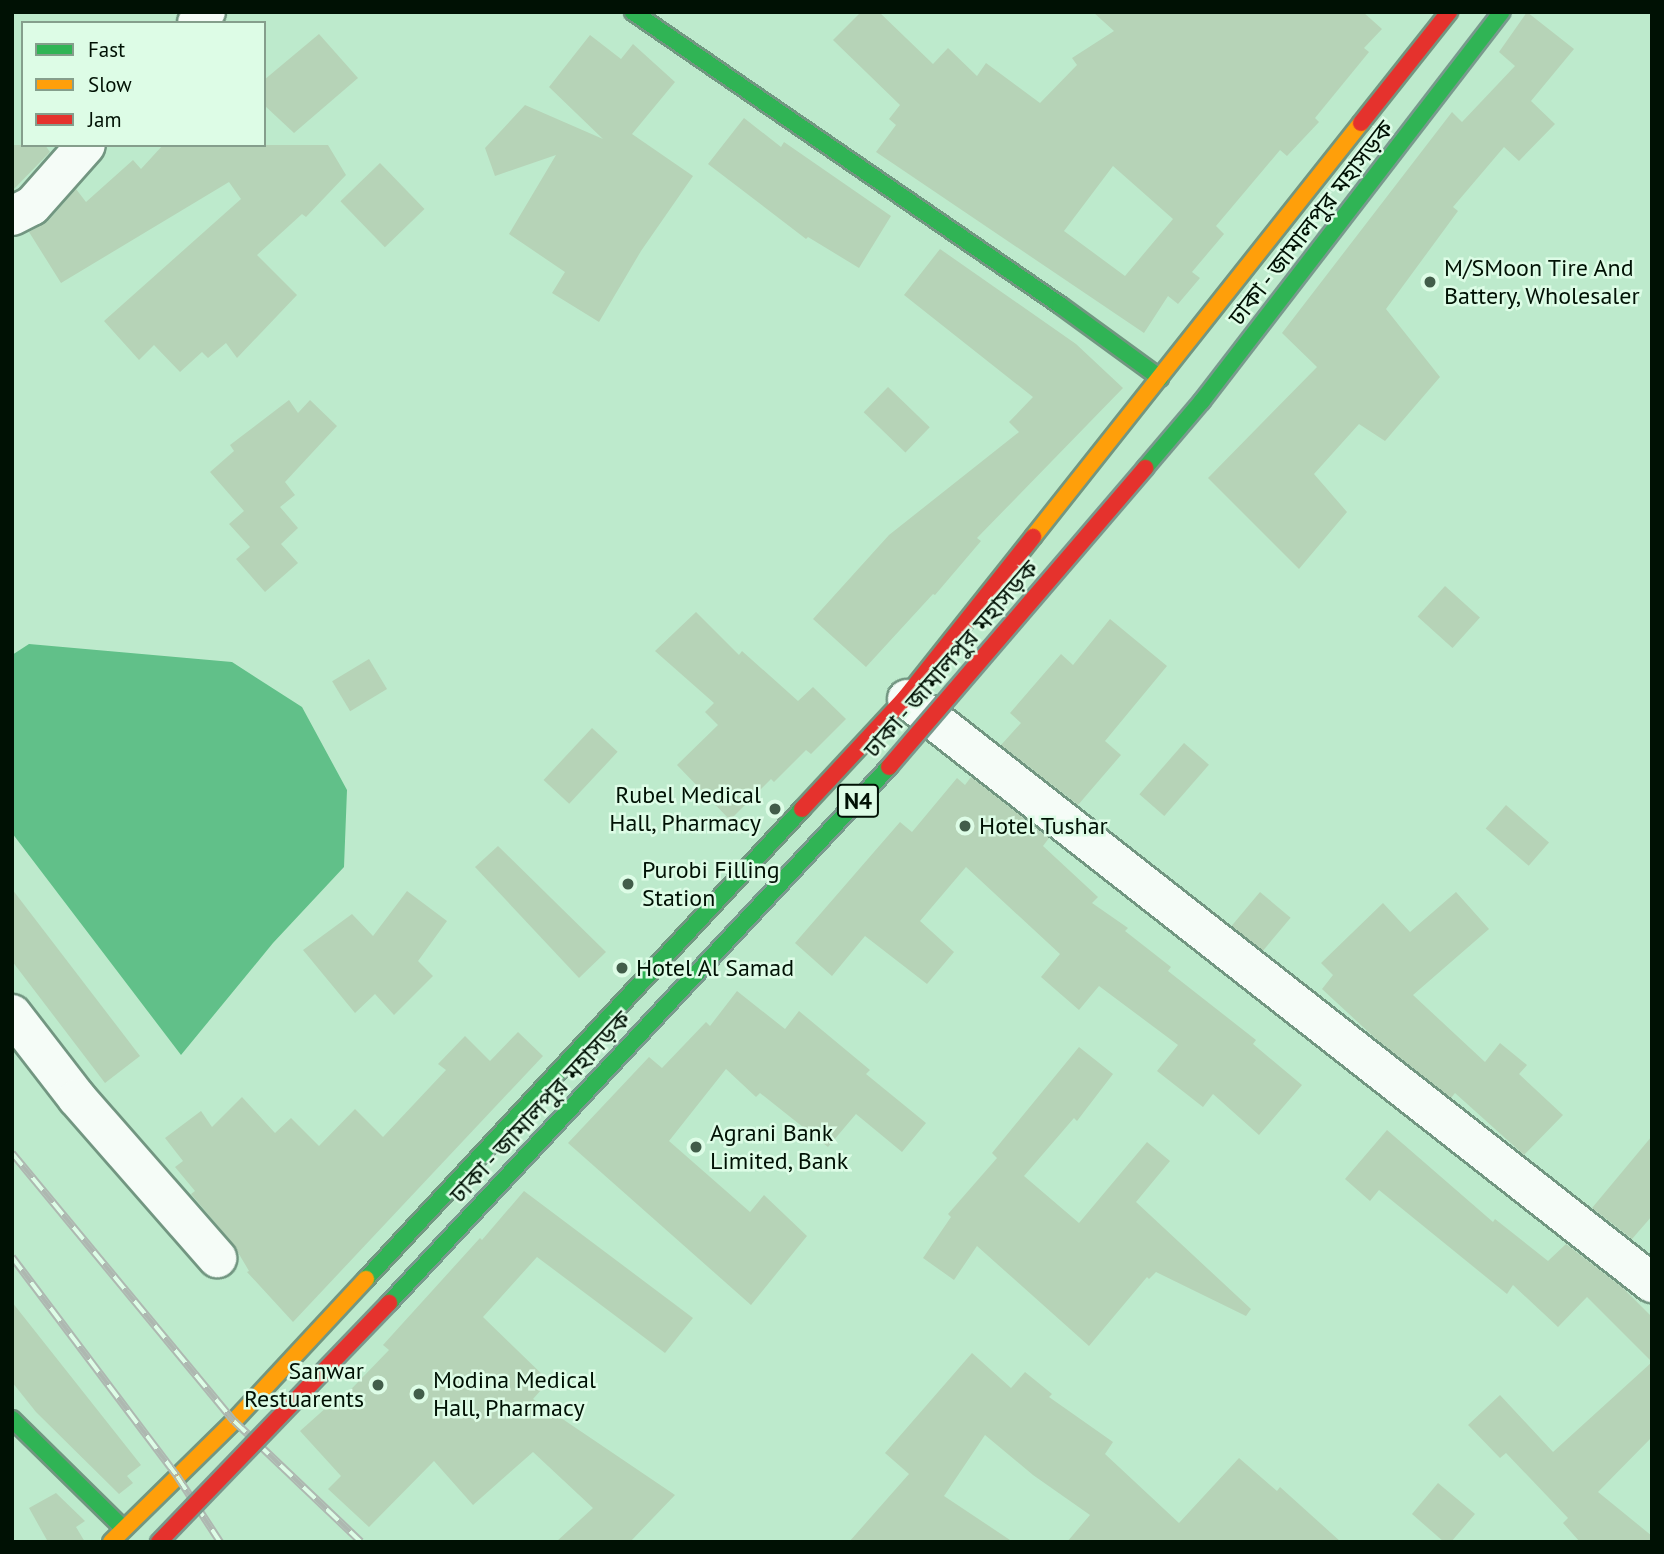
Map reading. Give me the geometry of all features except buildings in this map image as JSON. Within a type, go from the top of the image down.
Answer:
[{"type":"main road","points":[[633,12],[1060,304],[1160,377]]},
{"type":"main road","points":[[111,1542],[234,1421],[905,698],[1449,12]]},
{"type":"main road","name":"ঢাকা - জামালপুর মহাসড়ক","points":[[159,1542],[318,1379],[919,735],[1202,401],[1502,12]]},
{"type":"main road","points":[[12,1419],[123,1528]]},
{"type":"street","points":[[12,216],[32,206],[84,147]]},
{"type":"street","points":[[905,698],[1652,1283]]},
{"type":"street","points":[[12,1014],[77,1098],[217,1258]]},
{"type":"shaded area","points":[[29,644],[232,662],[302,707],[347,790],[344,867],[273,943],[181,1055],[12,833],[12,655]]},
{"type":"railway","points":[[12,1153],[234,1421],[361,1542]]},
{"type":"railway","points":[[12,1257],[177,1476],[220,1542]]},
{"type":"traffic: fast","points":[[633,12],[1060,305],[1160,378]]},
{"type":"traffic: fast","points":[[1145,468],[1202,401],[1502,12]]},
{"type":"traffic: fast","points":[[389,1303],[889,767]]},
{"type":"traffic: fast","points":[[366,1279],[802,809]]},
{"type":"traffic: fast","points":[[12,1419],[123,1528]]},
{"type":"traffic: slow","points":[[1033,537],[1361,123]]},
{"type":"traffic: slow","points":[[111,1542],[234,1421],[366,1279]]},
{"type":"traffic: jam","points":[[1361,123],[1449,12]]},
{"type":"traffic: jam","points":[[889,767],[1145,468]]},
{"type":"traffic: jam","points":[[802,809],[905,698],[1033,537]]},
{"type":"traffic: jam","points":[[159,1542],[389,1303]]},
{"type":"place","name":"M/SMoon Tire And Battery, Wholesaler","points":[[1430,282]]},
{"type":"place","name":"Rubel Medical Hall, Pharmacy","points":[[775,809]]},
{"type":"place","name":"Hotel Tushar","points":[[965,826]]},
{"type":"place","name":"Purobi Filling Station","points":[[628,884]]},
{"type":"place","name":"Hotel Al Samad","points":[[622,968]]},
{"type":"place","name":"Agrani Bank Limited, Bank","points":[[696,1147]]},
{"type":"place","name":"Sanwar Restuarents","points":[[378,1385]]},
{"type":"place","name":"Modina Medical Hall, Pharmacy","points":[[419,1394]]}]
